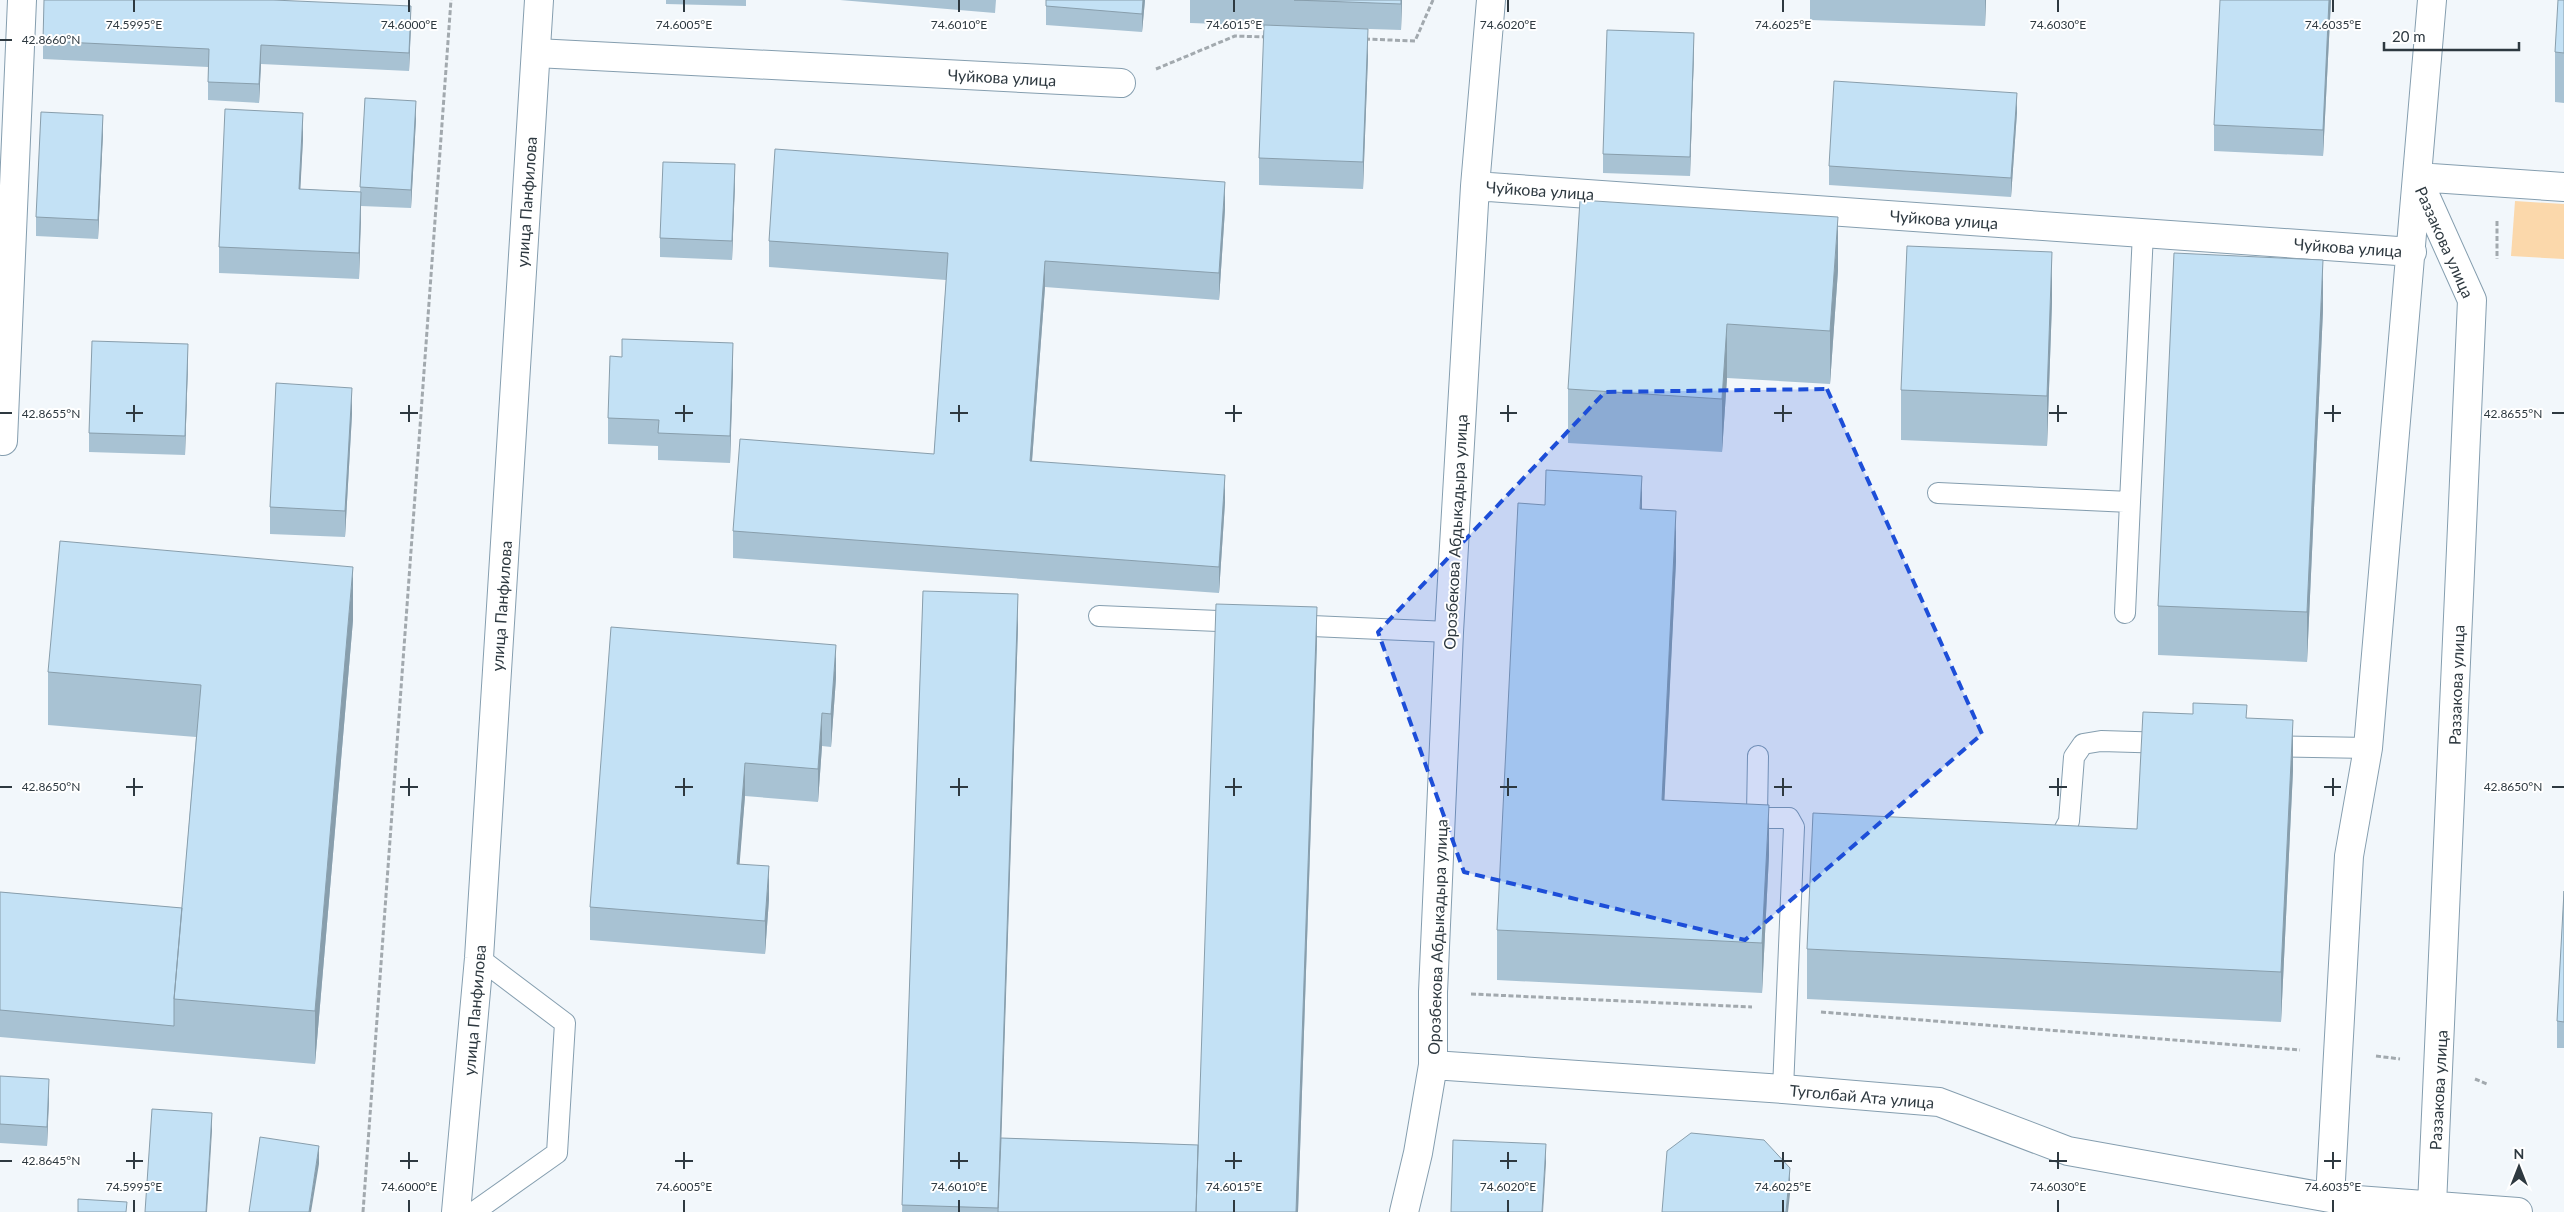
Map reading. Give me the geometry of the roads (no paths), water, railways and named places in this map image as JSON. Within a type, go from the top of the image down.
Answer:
[{"type":"street","points":[[3,441],[22,0]]},
{"type":"street","name":"улица Панфилова","points":[[456,1212],[479,958],[539,0]]},
{"type":"street","name":"Орозбекова Абдыкадыра улица","points":[[1432,1065],[1433,992],[1449,632],[1475,186],[1491,0]]},
{"type":"street","name":"Раззакова улица","points":[[2330,1198],[2340,1053],[2349,856],[2368,748],[2412,252],[2432,0]]},
{"type":"street","name":"Чуйкова улица","points":[[536,53],[1121,83]]},
{"type":"street","points":[[2417,177],[2564,187]]},
{"type":"street","name":"Раззакова улица","points":[[2417,177],[2472,300],[2432,1205]]},
{"type":"street","name":"Чуйкова улица","points":[[1475,186],[2412,252]]},
{"type":"street","points":[[1404,1212],[1418,1153],[1432,1065]]},
{"type":"street","name":"Туголбай Ата улица","points":[[1432,1065],[1783,1089],[1939,1102],[2068,1151],[2330,1198],[2518,1212]]},
{"type":"lane","points":[[2125,613],[2143,233]]},
{"type":"lane","points":[[1938,493],[2130,502]]},
{"type":"lane","points":[[1100,616],[1449,632]]},
{"type":"lane","points":[[2028,841],[2048,841],[2062,834],[2069,821],[2074,757],[2083,744],[2101,741],[2187,743]]},
{"type":"lane","points":[[2245,745],[2368,748]]},
{"type":"lane","points":[[1758,756],[1757,815],[1761,818],[1789,818],[1794,827],[1783,1089]]},
{"type":"lane","points":[[474,1212],[557,1153],[565,1023],[479,958]]}]
